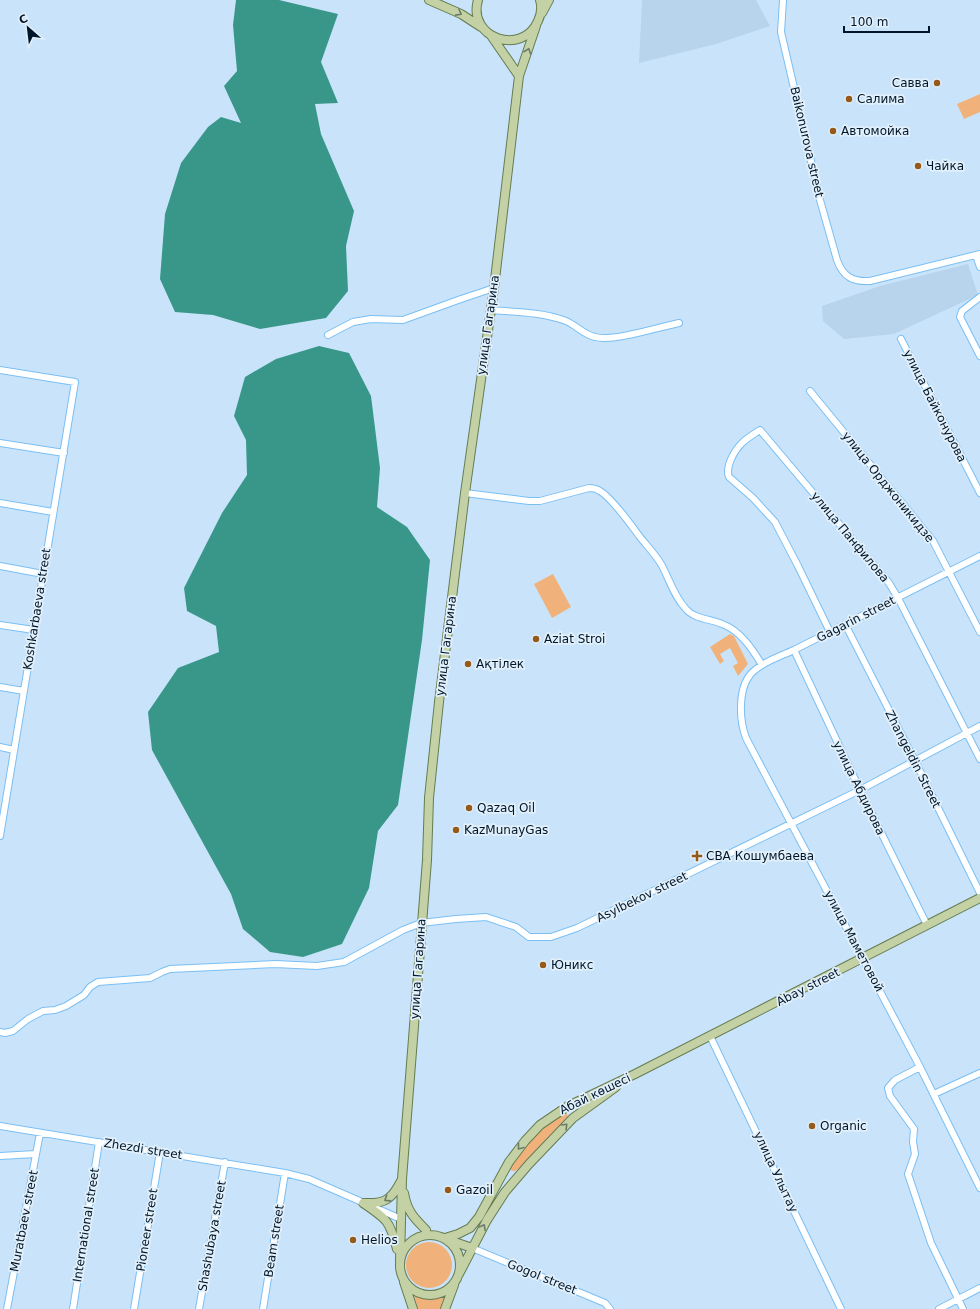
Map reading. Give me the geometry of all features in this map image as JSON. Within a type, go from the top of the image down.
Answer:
[{"type":"main road","points":[[429,0],[461,14],[487,32],[502,40],[517,40],[531,32],[549,0]]},
{"type":"main road","points":[[478,0],[476,12],[478,19],[519,76]]},
{"type":"main road","points":[[538,22],[541,11],[540,0]]},
{"type":"main road","name":"улица Гагарина","points":[[400,1262],[402,1179],[427,860],[429,798],[438,702],[465,493],[494,288],[519,76],[538,22]]},
{"type":"main road","name":"Abay street","points":[[635,1074],[980,898]]},
{"type":"main road","name":"Абай көшесі","points":[[442,1237],[458,1234],[470,1228],[479,1217],[509,1162],[525,1141],[540,1126],[568,1106],[635,1074]]},
{"type":"main road","name":"Абай көшесі","points":[[459,1274],[487,1220],[505,1192],[573,1118],[635,1074]]},
{"type":"main road","points":[[363,1203],[375,1204],[385,1201],[396,1192],[402,1179]]},
{"type":"main road","points":[[402,1179],[409,1210],[413,1217],[426,1230]]},
{"type":"main road","points":[[363,1203],[382,1216],[391,1226],[400,1262]]},
{"type":"main road","points":[[401,1219],[472,1248]]},
{"type":"main road","points":[[445,1309],[459,1274],[460,1262],[457,1250],[452,1243],[442,1237],[431,1234],[414,1239],[407,1245],[402,1253],[400,1270],[407,1285],[414,1291],[427,1295],[440,1293],[448,1289],[455,1282]]},
{"type":"main road","points":[[403,1277],[413,1309]]},
{"type":"street","name":"Baikonurova street","points":[[783,0],[781,32],[820,200],[839,267],[850,278],[870,281],[978,255]]},
{"type":"street","points":[[978,255],[980,267]]},
{"type":"street","points":[[328,335],[353,322],[371,319],[403,320],[494,288]]},
{"type":"street","points":[[980,297],[962,311],[960,317],[980,356]]},
{"type":"street","points":[[491,310],[540,314],[555,317],[569,322],[595,338],[615,337],[679,323]]},
{"type":"street","name":"улица Байконурова","points":[[901,339],[980,494]]},
{"type":"street","name":"Koshkarbaeva street","points":[[0,370],[75,382],[14,750],[2,807],[0,836]]},
{"type":"street","name":"улица Орджоникидзе","points":[[810,390],[933,541],[980,632]]},
{"type":"street","name":"улица Панфилова","points":[[830,632],[775,522],[727,473],[735,452],[742,444],[760,430],[889,583],[980,760]]},
{"type":"street","points":[[0,443],[64,453]]},
{"type":"street","points":[[465,493],[529,501],[547,500],[589,488],[601,491],[622,513],[661,563],[677,597],[686,610],[696,616],[732,628],[757,656],[762,665]]},
{"type":"street","points":[[0,502],[53,512]]},
{"type":"street","name":"Gagarin street","points":[[743,691],[749,675],[762,665],[980,556]]},
{"type":"street","points":[[0,566],[43,574]]},
{"type":"street","name":"Zhangeldin Street","points":[[845,624],[980,893]]},
{"type":"street","points":[[0,626],[34,630]]},
{"type":"street","name":"улица Абдирова","points":[[794,650],[860,790],[927,925]]},
{"type":"street","points":[[0,687],[24,691]]},
{"type":"street","name":"улица Маметовой","points":[[743,691],[741,702],[743,729],[746,738],[920,1066],[980,1188]]},
{"type":"street","name":"Asylbekov street","points":[[0,1032],[13,1032],[28,1019],[43,1011],[55,1010],[66,1006],[84,995],[90,987],[98,982],[150,978],[170,969],[275,964],[317,966],[344,962],[403,930],[421,923],[456,918],[486,917],[516,927],[529,937],[551,937],[578,928],[791,824],[860,790],[980,726]]},
{"type":"street","points":[[0,747],[14,750]]},
{"type":"street","name":"улица Улытау","points":[[710,1036],[840,1309]]},
{"type":"street","points":[[920,1066],[895,1080],[888,1088],[890,1096],[914,1128],[913,1142],[915,1154],[908,1174],[931,1243],[963,1309]]},
{"type":"street","points":[[934,1094],[980,1072]]},
{"type":"street","name":"Zhezdi street","points":[[0,1126],[225,1162],[309,1178],[401,1219]]},
{"type":"street","name":"Muratbaev street","points":[[7,1309],[40,1133]]},
{"type":"street","name":"International street","points":[[72,1309],[99,1142]]},
{"type":"street","name":"Pioneer street","points":[[134,1309],[160,1152]]},
{"type":"street","points":[[0,1156],[36,1154]]},
{"type":"street","name":"Shashubaya street","points":[[199,1309],[225,1162]]},
{"type":"street","name":"Beam street","points":[[263,1309],[285,1173]]},
{"type":"street","name":"Gogol street","points":[[472,1248],[605,1303],[610,1309]]},
{"type":"street","points":[[939,1309],[980,1288]]},
{"type":"shaded area","points":[[236,0],[279,0],[338,14],[321,62],[338,103],[315,104],[321,134],[354,211],[346,246],[348,291],[326,318],[260,329],[213,315],[175,312],[160,279],[165,214],[181,163],[208,127],[221,117],[241,123],[224,86],[237,71],[233,25]]},
{"type":"shaded area","points":[[642,0],[756,0],[770,26],[716,44],[639,63]]},
{"type":"shaded area","points":[[980,94],[980,112],[964,119],[957,104]]},
{"type":"shaded area","points":[[968,264],[978,295],[894,334],[844,339],[823,321],[822,306],[880,286]]},
{"type":"shaded area","points":[[319,346],[349,353],[371,396],[380,468],[377,507],[407,527],[430,560],[422,640],[398,805],[378,831],[369,888],[342,944],[303,957],[270,952],[243,929],[231,894],[152,750],[148,712],[178,668],[219,652],[216,626],[187,611],[184,588],[222,513],[247,475],[246,440],[234,416],[245,377],[276,359]]},
{"type":"shaded area","points":[[553,574],[571,607],[552,618],[534,584]]},
{"type":"shaded area","points":[[730,634],[734,636],[748,664],[738,676],[733,666],[738,663],[730,648],[720,654],[724,661],[720,664],[710,647]]},
{"type":"shaded area","points":[[566,1113],[568,1116],[518,1169],[512,1171],[510,1169],[515,1159],[527,1145],[549,1123]]},
{"type":"shaded area","points":[[434,1242],[446,1248],[451,1256],[451,1274],[446,1282],[438,1287],[424,1288],[412,1282],[407,1274],[406,1260],[412,1248],[420,1243]]},
{"type":"shaded area","points":[[447,1295],[440,1309],[418,1309],[414,1296],[430,1299]]},
{"type":"place","name":"Савва","points":[[937,83]]},
{"type":"place","name":"Салима","points":[[849,99]]},
{"type":"place","name":"Автомойка","points":[[833,131]]},
{"type":"place","name":"Чайка","points":[[918,166]]},
{"type":"place","name":"Aziat Stroi","points":[[536,639]]},
{"type":"place","name":"Ақтілек","points":[[468,664]]},
{"type":"place","name":"Qazaq Oil","points":[[469,808]]},
{"type":"place","name":"KazMunayGas","points":[[456,830]]},
{"type":"place","name":"СВА Кошумбаева","points":[[697,856]]},
{"type":"place","name":"Юникс","points":[[543,965]]},
{"type":"place","name":"Organic","points":[[812,1126]]},
{"type":"place","name":"Gazoil","points":[[448,1190]]},
{"type":"place","name":"Helios","points":[[353,1240]]}]
